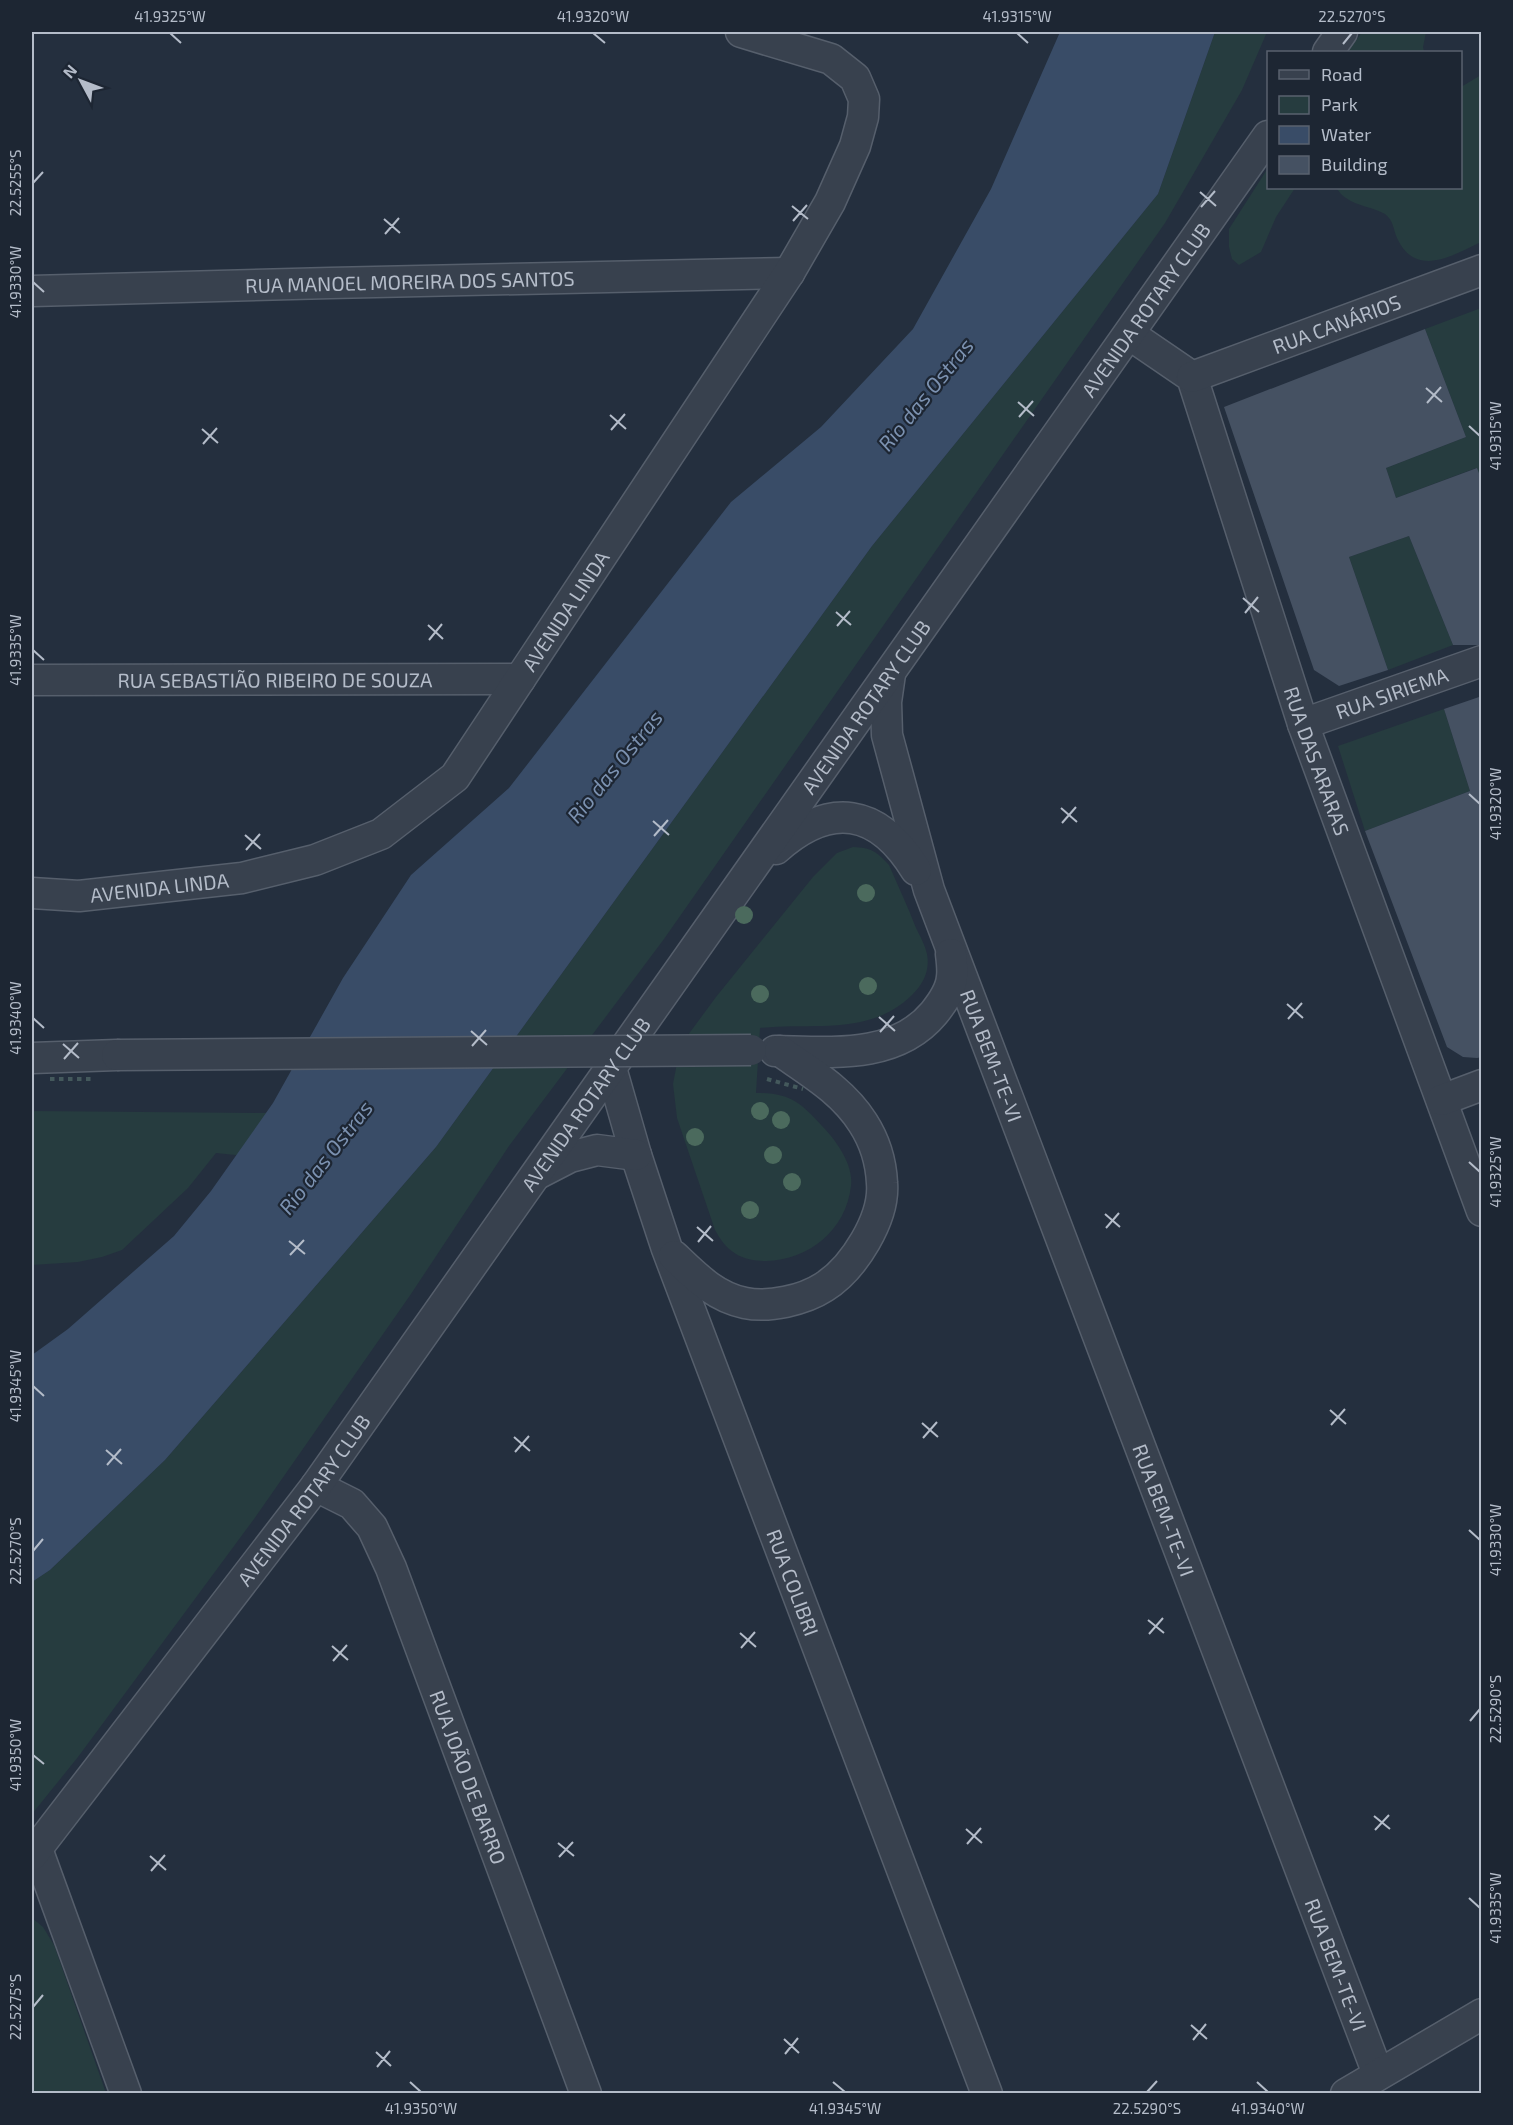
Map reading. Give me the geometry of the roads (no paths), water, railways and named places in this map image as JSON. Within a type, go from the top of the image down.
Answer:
[{"type":"street","name":"AVENIDA LINDA","points":[[32,893],[79,896],[242,878],[315,860],[381,834],[455,777],[789,273],[830,202],[855,146],[863,117],[864,99],[855,78],[831,59],[741,32]]},
{"type":"street","points":[[1329,51],[1342,32]]},
{"type":"street","name":"AVENIDA ROTARY CLUB","points":[[126,2094],[34,1852],[316,1486],[1267,139]]},
{"type":"street","name":"RUA CANÁRIOS","points":[[1192,377],[1482,270]]},
{"type":"street","name":"RUA MANOEL MOREIRA DOS SANTOS","points":[[32,291],[789,273]]},
{"type":"street","points":[[1129,334],[1192,377]]},
{"type":"street","name":"RUA DAS ARARAS","points":[[1192,377],[1303,724],[1482,1211]]},
{"type":"street","name":"RUA SIRIEMA","points":[[1303,724],[1482,661]]},
{"type":"street","points":[[890,672],[886,702],[887,735],[929,890]]},
{"type":"street","name":"RUA SEBASTIÃO RIBEIRO DE SOUZA","points":[[32,680],[520,679]]},
{"type":"street","points":[[742,884],[774,850],[802,829],[818,821],[849,818],[864,821],[890,835],[907,855],[929,890]]},
{"type":"street","name":"RUA BEM-TE-VI","points":[[929,890],[1378,2074]]},
{"type":"street","points":[[32,1058],[117,1055],[751,1050],[852,1052],[883,1046],[905,1038],[928,1020],[944,1001],[952,978],[951,945]]},
{"type":"street","points":[[667,1250],[701,1281],[720,1294],[746,1303],[764,1303],[800,1298],[824,1287],[860,1250],[877,1218],[883,1184],[876,1150],[862,1122],[847,1102],[829,1086],[780,1051]]},
{"type":"street","name":"RUA COLIBRI","points":[[611,1068],[667,1250],[987,2094]]},
{"type":"street","points":[[1442,1100],[1482,1085]]},
{"type":"street","points":[[535,1175],[570,1157],[597,1150],[636,1155]]},
{"type":"street","name":"RUA JOÃO DE BARRO","points":[[316,1486],[352,1504],[372,1527],[391,1568],[586,2094]]},
{"type":"street","points":[[1346,2094],[1482,2014]]},
{"type":"water","name":"Rio das Ostras","points":[[1060,32],[1215,32],[1158,194],[872,546],[436,1147],[165,1460],[50,1570],[32,1582],[32,1355],[68,1329],[174,1236],[211,1191],[273,1103],[343,978],[411,875],[509,788],[731,502],[821,427],[913,329],[991,189]]}]
